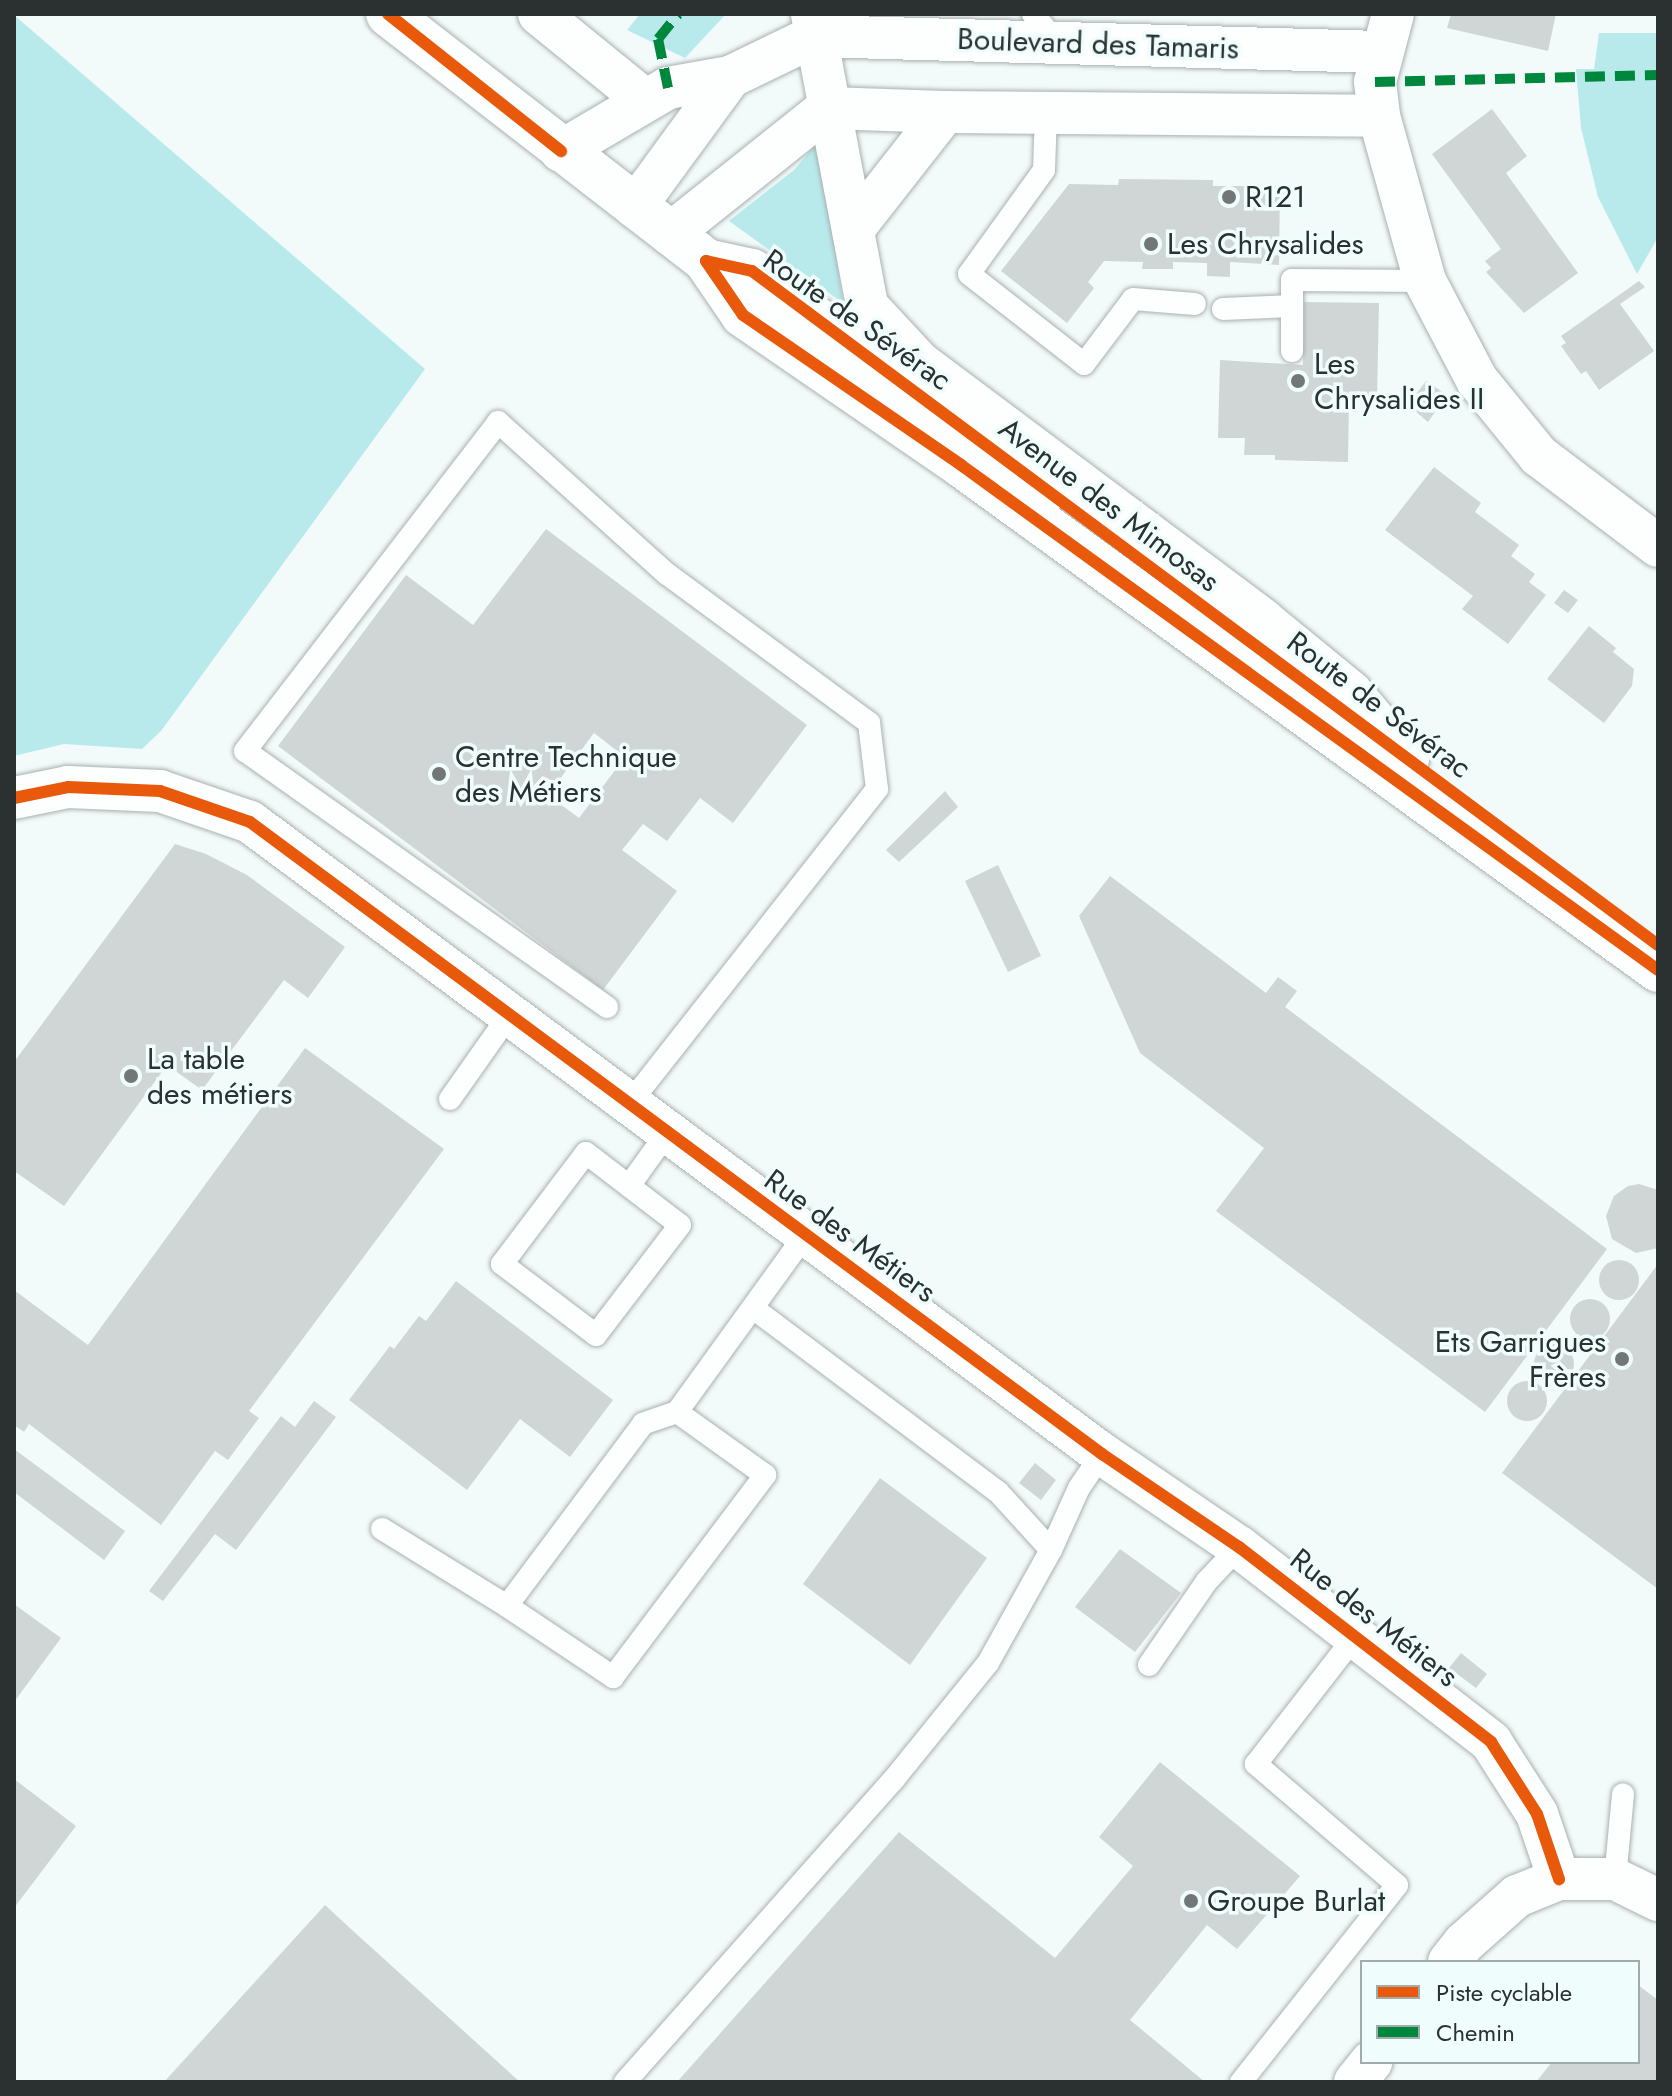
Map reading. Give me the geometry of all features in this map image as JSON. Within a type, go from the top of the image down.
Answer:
[{"type":"main road","name":"Route de Sévérac","points":[[388,14],[706,261],[743,315],[961,465],[1658,970]]},
{"type":"main road","name":"Route de Sévérac","points":[[706,261],[752,271],[1658,945]]},
{"type":"street","points":[[539,14],[645,100]]},
{"type":"street","points":[[635,207],[730,77],[813,25]]},
{"type":"street","name":"Boulevard des Tamaris","points":[[813,25],[1388,33],[1375,82],[1379,116],[1425,281],[1477,380],[1539,456],[1658,546]]},
{"type":"street","name":"Avenue des Mimosas","points":[[813,25],[867,306],[920,363],[1263,620],[1351,692],[1408,759]]},
{"type":"street","points":[[561,151],[668,88],[730,77]]},
{"type":"street","points":[[670,234],[828,108],[1379,116]]},
{"type":"street","points":[[854,228],[945,112]]},
{"type":"street","name":"Rue des Métiers","points":[[14,798],[68,787],[160,791],[250,822],[1102,1454],[1239,1547],[1491,1742],[1537,1814],[1559,1879]]},
{"type":"street","points":[[1451,1960],[1464,1943],[1517,1896],[1559,1879],[1615,1879],[1658,1900]]},
{"type":"street","points":[[1355,2082],[1369,2064]]},
{"type":"lane","points":[[1046,113],[1044,170],[969,274],[1084,364],[1133,299],[1195,304]]},
{"type":"lane","points":[[1292,351],[1292,280],[1425,281]]},
{"type":"lane","points":[[1223,309],[1292,306]]},
{"type":"lane","points":[[607,1007],[245,751],[498,422],[667,574],[869,723],[877,789],[629,1104]]},
{"type":"lane","points":[[450,1099],[510,1014]]},
{"type":"lane","points":[[629,1186],[667,1133]]},
{"type":"lane","points":[[586,1153],[629,1186],[680,1225],[596,1335],[502,1264],[586,1153]]},
{"type":"lane","points":[[507,1606],[643,1424],[677,1412],[805,1235]]},
{"type":"lane","points":[[754,1309],[998,1492],[1051,1550]]},
{"type":"lane","points":[[382,1529],[507,1606],[613,1677],[765,1475],[677,1412]]},
{"type":"lane","points":[[625,2082],[894,1779],[988,1663],[1051,1550],[1079,1488],[1102,1454]]},
{"type":"lane","points":[[1149,1665],[1207,1581],[1239,1547]]},
{"type":"lane","points":[[1241,2082],[1397,1885],[1256,1764],[1356,1635]]},
{"type":"lane","points":[[1615,1879],[1623,1794]]},
{"type":"shaded area","points":[[640,14],[726,14],[685,58],[627,30]]},
{"type":"shaded area","points":[[14,15],[425,369],[161,731],[142,749],[64,744],[14,756]]},
{"type":"shaded area","points":[[1599,33],[1658,33],[1658,237],[1637,274],[1598,197],[1581,128],[1576,69],[1594,69]]},
{"type":"shaded area","points":[[819,141],[843,303],[729,221],[794,170]]},
{"type":"building","points":[[1451,14],[1556,14],[1548,51],[1447,28]]},
{"type":"building","points":[[1492,109],[1527,156],[1506,173],[1578,273],[1524,313],[1486,272],[1491,268],[1485,261],[1501,249],[1432,154]]},
{"type":"building","name":"Les Chrysalides","points":[[1119,179],[1213,180],[1213,186],[1280,186],[1279,265],[1230,262],[1230,277],[1207,276],[1207,263],[1173,262],[1173,269],[1142,269],[1143,262],[1104,261],[1088,282],[1094,288],[1067,323],[1001,271],[1069,184],[1118,185]]},
{"type":"building","points":[[1639,281],[1645,287],[1620,304],[1654,351],[1599,390],[1586,371],[1581,374],[1561,346],[1566,343],[1561,336]]},
{"type":"building","name":"Les Chrysalides II","points":[[1304,302],[1379,303],[1377,398],[1349,397],[1348,462],[1275,460],[1275,455],[1244,455],[1245,438],[1218,438],[1220,360],[1303,365]]},
{"type":"building","points":[[1426,381],[1447,395],[1428,422],[1408,405]]},
{"type":"building","points":[[1434,467],[1481,503],[1475,512],[1519,545],[1511,556],[1535,574],[1529,582],[1546,595],[1508,644],[1462,609],[1473,596],[1385,530]]},
{"type":"building","name":"Centre Technique des Métiers","points":[[546,529],[807,725],[733,823],[700,798],[667,841],[643,824],[622,850],[677,891],[603,990],[278,746],[406,575],[473,625]],"holes":[[[594,733],[625,757],[579,818],[548,795]]]},
{"type":"building","points":[[1564,590],[1578,600],[1568,613],[1554,603]]},
{"type":"building","points":[[1589,626],[1616,648],[1613,652],[1634,669],[1632,686],[1604,723],[1547,679]]},
{"type":"building","points":[[945,791],[958,807],[899,862],[886,850]]},
{"type":"building","points":[[175,844],[206,854],[247,875],[345,947],[308,998],[284,980],[202,1090],[167,1065],[64,1206],[14,1171],[14,1062]]},
{"type":"building","points":[[998,865],[1041,956],[1008,972],[965,881]]},
{"type":"building","points":[[1110,876],[1266,993],[1278,977],[1297,991],[1285,1007],[1607,1249],[1485,1412],[1216,1211],[1264,1148],[1140,1053],[1079,916]]},
{"type":"building","points":[[305,1048],[444,1149],[249,1411],[259,1418],[228,1460],[215,1451],[161,1525],[29,1424],[24,1432],[14,1425],[14,1290],[88,1345]]},
{"type":"building","points":[[1639,1184],[1658,1190],[1658,1248],[1636,1253],[1612,1239],[1606,1216],[1614,1196],[1628,1186]]},
{"type":"building","points":[[1619,1260],[1633,1266],[1639,1280],[1633,1294],[1619,1300],[1605,1294],[1599,1280],[1605,1266]]},
{"type":"building","name":"Ets Garrigues Frères","points":[[1658,1264],[1658,1589],[1502,1473]]},
{"type":"building","points":[[456,1281],[613,1400],[570,1457],[520,1419],[467,1490],[349,1400],[390,1346],[394,1349],[419,1316],[426,1321]]},
{"type":"building","points":[[1590,1299],[1604,1305],[1610,1319],[1604,1333],[1590,1339],[1576,1333],[1570,1319],[1576,1305]]},
{"type":"building","points":[[1554,1344],[1568,1350],[1574,1364],[1568,1378],[1554,1384],[1540,1378],[1534,1364],[1540,1350]]},
{"type":"building","points":[[1527,1381],[1541,1387],[1547,1401],[1541,1415],[1527,1421],[1513,1415],[1507,1401],[1513,1387]]},
{"type":"building","points":[[314,1401],[336,1417],[236,1550],[215,1534],[163,1601],[149,1591],[281,1416],[295,1427]]},
{"type":"building","points":[[14,1449],[125,1531],[104,1560],[14,1492]]},
{"type":"building","points":[[1035,1463],[1056,1480],[1041,1500],[1019,1483]]},
{"type":"building","points":[[880,1478],[987,1558],[910,1665],[803,1584]]},
{"type":"building","points":[[1120,1549],[1181,1593],[1135,1652],[1075,1607]]},
{"type":"building","points":[[14,1604],[61,1638],[14,1702]]},
{"type":"building","points":[[1461,1653],[1487,1674],[1476,1688],[1449,1668]]},
{"type":"building","name":"Groupe Burlat","points":[[1160,1762],[1300,1876],[1237,1949],[1207,1925],[1130,2020],[1205,2082],[677,2082],[899,1832],[1055,1958],[1133,1866],[1099,1837]]},
{"type":"building","points":[[14,1779],[76,1826],[14,1908]]},
{"type":"building","points":[[325,1905],[352,1930],[520,2082],[164,2082]]},
{"type":"building","points":[[1640,1986],[1658,2000],[1658,2082],[1536,2082],[1550,2064],[1640,2064]]},
{"type":"marked path","points":[[668,88],[658,39],[678,14]]},
{"type":"marked path","points":[[1375,82],[1658,75]]},
{"type":"cycle path","points":[[388,14],[561,151]]},
{"type":"cycle path","points":[[706,261],[743,315],[961,465],[1658,970]]},
{"type":"cycle path","points":[[706,261],[752,271],[1658,945]]},
{"type":"cycle path","points":[[14,798],[68,787],[160,791],[250,822],[1102,1454],[1239,1547],[1491,1742],[1537,1814],[1559,1879]]},
{"type":"place","name":"R121","points":[[1229,197]]},
{"type":"place","name":"Les Chrysalides","points":[[1151,244]]},
{"type":"place","name":"Les Chrysalides II","points":[[1298,381]]},
{"type":"place","name":"Centre Technique des Métiers","points":[[439,774]]},
{"type":"place","name":"La table des métiers","points":[[131,1076]]},
{"type":"place","name":"Ets Garrigues Frères","points":[[1622,1359]]},
{"type":"place","name":"Groupe Burlat","points":[[1191,1901]]}]
